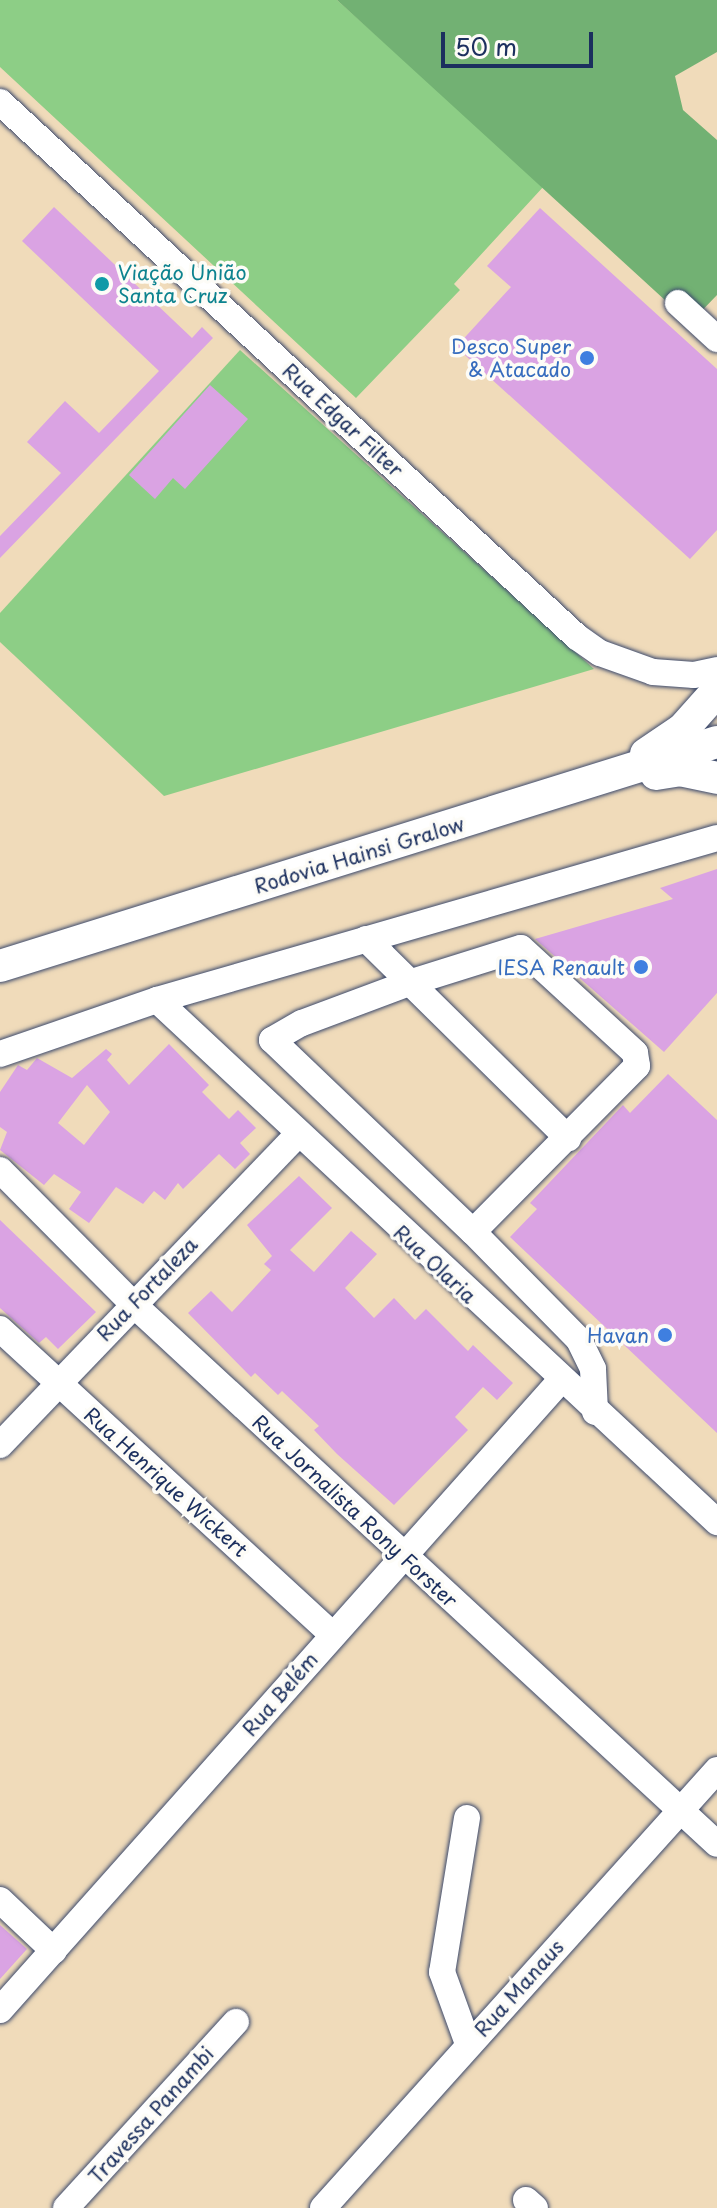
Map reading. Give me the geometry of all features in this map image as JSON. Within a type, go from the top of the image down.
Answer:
[{"type":"main road","points":[[567,790],[659,746],[717,684]]},
{"type":"main road","name":"Rodovia Hainsi Gralow","points":[[0,966],[567,790],[715,748]]},
{"type":"main road","points":[[567,790],[680,770],[717,778]]},
{"type":"street","name":"Rua Edgar Filter","points":[[0,102],[577,637],[600,653],[653,672],[694,675],[717,684]]},
{"type":"street","points":[[678,303],[717,339]]},
{"type":"street","points":[[715,748],[705,723],[717,684]]},
{"type":"street","points":[[0,1054],[157,1000],[717,838]]},
{"type":"street","points":[[366,939],[568,1138]]},
{"type":"street","points":[[473,1232],[637,1066],[635,1053],[521,948],[409,983],[302,1023],[272,1040],[473,1232],[579,1340],[593,1369],[595,1412]]},
{"type":"street","name":"Rua Olaria","points":[[157,1000],[297,1135],[717,1522]]},
{"type":"street","name":"Rua Fortaleza","points":[[0,1445],[297,1135]]},
{"type":"street","name":"Rua Jornalista Rony Forster","points":[[0,1170],[133,1304],[717,1844]]},
{"type":"street","name":"Rua Henrique Wickert","points":[[0,1329],[332,1634]]},
{"type":"street","name":"Rua Belém","points":[[0,2010],[561,1380]]},
{"type":"street","name":"Rua Manaus","points":[[323,2208],[717,1770]]},
{"type":"street","points":[[467,1818],[442,1972],[468,2044]]},
{"type":"street","points":[[0,1900],[54,1951]]},
{"type":"street","name":"Travessa Panambi","points":[[66,2208],[236,2022]]},
{"type":"green space","points":[[0,0],[337,0],[544,186],[454,284],[460,290],[356,398],[0,67]]},
{"type":"green space","points":[[337,0],[717,0],[717,52],[675,76],[683,110],[717,140],[717,295],[690,323]]},
{"type":"green space","points":[[240,350],[594,669],[164,796],[0,642],[0,613]]},
{"type":"building","points":[[54,207],[192,338],[202,327],[213,338],[0,558],[0,536],[61,473],[27,442],[65,401],[99,433],[159,371],[22,241]]},
{"type":"building","name":"Desco Super & Atacado","points":[[540,208],[717,369],[717,530],[690,559],[456,347],[511,287],[487,266]]},
{"type":"building","points":[[210,385],[248,419],[185,489],[173,478],[155,499],[129,475]]},
{"type":"building","name":"IESA Renault","points":[[717,869],[717,993],[664,1052],[535,939],[673,899],[660,888]]},
{"type":"building","points":[[169,1044],[209,1085],[202,1092],[229,1119],[238,1110],[256,1128],[240,1143],[250,1154],[235,1169],[219,1154],[183,1189],[178,1183],[165,1200],[154,1191],[143,1204],[116,1187],[89,1223],[69,1209],[81,1192],[54,1174],[44,1185],[0,1150],[7,1132],[0,1127],[0,1092],[18,1065],[27,1070],[37,1058],[72,1078],[106,1049],[112,1054],[107,1060],[129,1085]],"holes":[[[87,1085],[110,1112],[84,1145],[58,1123]]]},
{"type":"building","name":"Havan","points":[[668,1074],[717,1120],[717,1433],[510,1237],[537,1209],[530,1203],[623,1105],[630,1113]]},
{"type":"building","points":[[299,1176],[332,1208],[290,1250],[314,1272],[351,1231],[377,1254],[345,1288],[374,1318],[394,1298],[415,1320],[426,1309],[468,1351],[473,1345],[513,1383],[497,1400],[483,1387],[455,1417],[468,1430],[394,1505],[337,1454],[314,1430],[319,1426],[282,1391],[278,1395],[255,1373],[251,1377],[188,1313],[211,1291],[232,1312],[271,1270],[264,1264],[272,1256],[247,1225]]},
{"type":"building","points":[[0,1220],[96,1312],[58,1349],[46,1337],[39,1343],[0,1308]]},
{"type":"building","points":[[0,1925],[27,1949],[0,1979]]},
{"type":"place","name":"Viação União Santa Cruz","points":[[102,284]]},
{"type":"place","name":"Desco Super & Atacado","points":[[587,358]]},
{"type":"place","name":"IESA Renault","points":[[641,967]]},
{"type":"place","name":"Havan","points":[[665,1335]]}]
